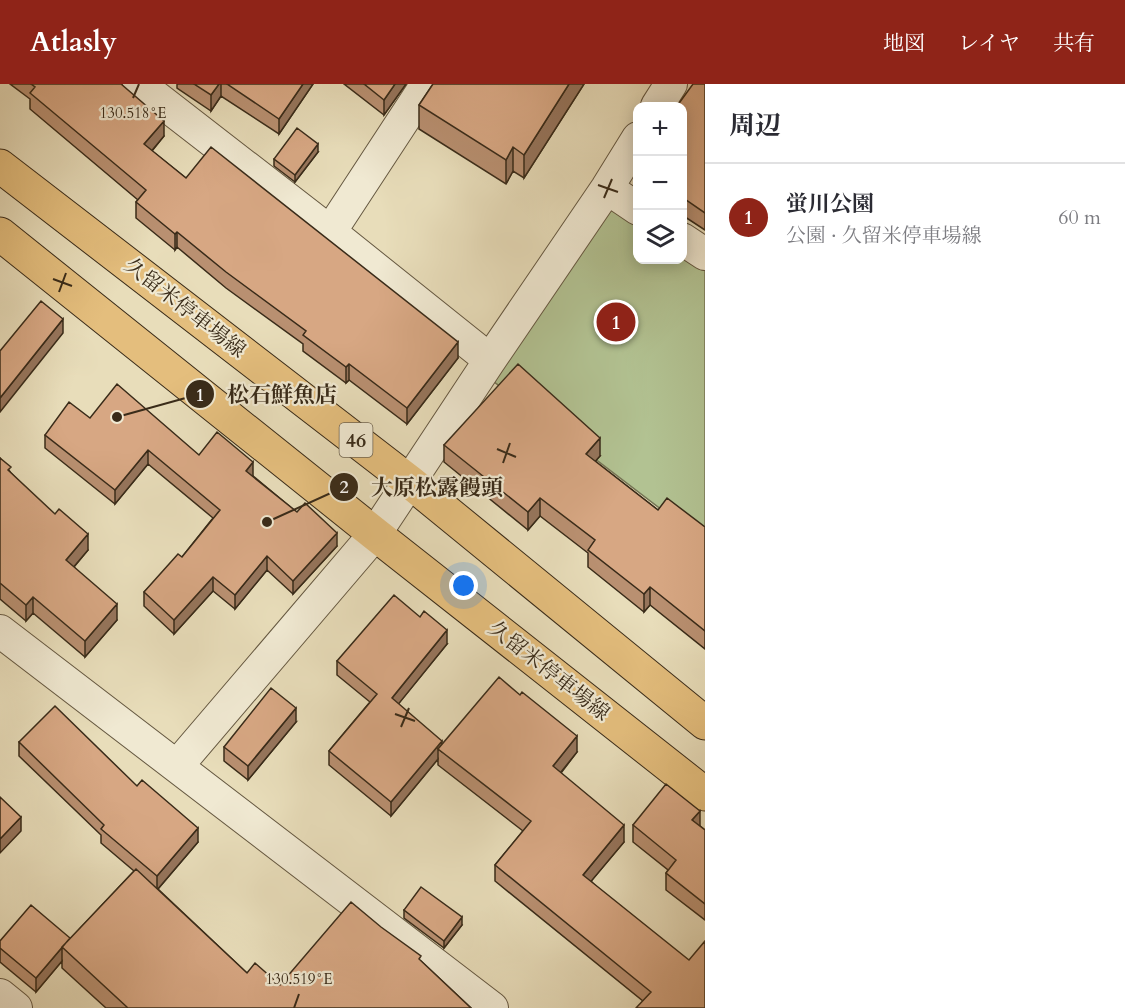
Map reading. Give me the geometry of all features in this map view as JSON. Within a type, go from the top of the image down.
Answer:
[{"type":"main road","name":"久留米停車場線","points":[[0,166],[410,482],[705,723]]},
{"type":"main road","name":"久留米停車場線","points":[[0,234],[705,794]]},
{"type":"street","points":[[330,232],[427,84]]},
{"type":"street","points":[[660,102],[671,84]]},
{"type":"street","points":[[148,87],[490,360]]},
{"type":"street","points":[[177,766],[375,534],[633,146]]},
{"type":"street","points":[[607,188],[633,206]]},
{"type":"street","points":[[687,242],[705,254]]},
{"type":"street","points":[[0,631],[492,1008]]},
{"type":"street","points":[[0,995],[16,1008]]},
{"type":"green space","points":[[608,202],[633,219],[633,264],[687,264],[687,255],[705,267],[705,532],[700,539],[489,378]]},
{"type":"building","points":[[31,84],[121,84],[164,121],[144,144],[186,178],[211,147],[458,342],[407,408],[349,364],[346,367],[303,335],[306,331],[226,272],[177,232],[175,234],[136,202],[146,190],[30,93],[35,87]]},
{"type":"building","points":[[194,84],[219,84],[211,95]]},
{"type":"building","points":[[227,84],[303,84],[279,119]]},
{"type":"building","points":[[364,84],[395,84],[384,100]]},
{"type":"building","points":[[433,84],[569,84],[524,155],[513,147],[506,160],[419,105]]},
{"type":"building","points":[[693,84],[705,84],[705,213],[687,200],[687,102],[680,102]]},
{"type":"building","points":[[297,128],[318,144],[295,175],[274,159]]},
{"type":"building","points":[[41,301],[63,319],[0,398],[0,351]]},
{"type":"building","points":[[518,364],[600,438],[586,454],[658,510],[667,498],[705,527],[705,631],[650,587],[644,594],[588,550],[595,540],[540,498],[528,512],[444,445]]},
{"type":"building","points":[[117,384],[199,455],[217,432],[253,462],[246,471],[297,512],[305,503],[337,533],[293,581],[267,556],[235,595],[213,577],[174,620],[144,592],[178,554],[182,557],[220,510],[148,450],[115,490],[45,435],[69,402],[90,418]]},
{"type":"building","points":[[0,458],[11,467],[8,470],[55,514],[59,509],[88,534],[66,560],[117,604],[85,641],[33,597],[26,605],[0,583]]},
{"type":"building","points":[[394,595],[420,617],[424,611],[447,630],[392,698],[442,741],[391,802],[329,751],[377,694],[337,661]]},
{"type":"building","points":[[499,677],[520,695],[522,692],[577,736],[553,766],[624,825],[583,875],[689,960],[705,941],[705,1008],[636,1008],[651,992],[495,865],[531,821],[438,749]]},
{"type":"building","points":[[271,688],[296,708],[248,766],[224,747]]},
{"type":"building","points":[[55,706],[137,786],[142,780],[198,828],[157,876],[101,829],[104,825],[19,742]]},
{"type":"building","points":[[666,784],[700,811],[692,820],[705,830],[705,904],[666,873],[676,860],[633,825]]},
{"type":"building","points":[[0,797],[21,817],[0,839]]},
{"type":"building","points":[[136,869],[247,973],[255,963],[280,985],[351,902],[421,956],[419,959],[471,1008],[128,1008],[62,947]]},
{"type":"building","points":[[421,887],[462,917],[444,941],[404,910]]},
{"type":"building","points":[[31,905],[70,938],[36,978],[0,948],[0,941]]},
{"type":"place","name":"蛍川公園","points":[[616,322]]},
{"type":"place","name":"松石鮮魚店","points":[[117,417]]},
{"type":"place","name":"大原松露饅頭","points":[[267,522]]}]
